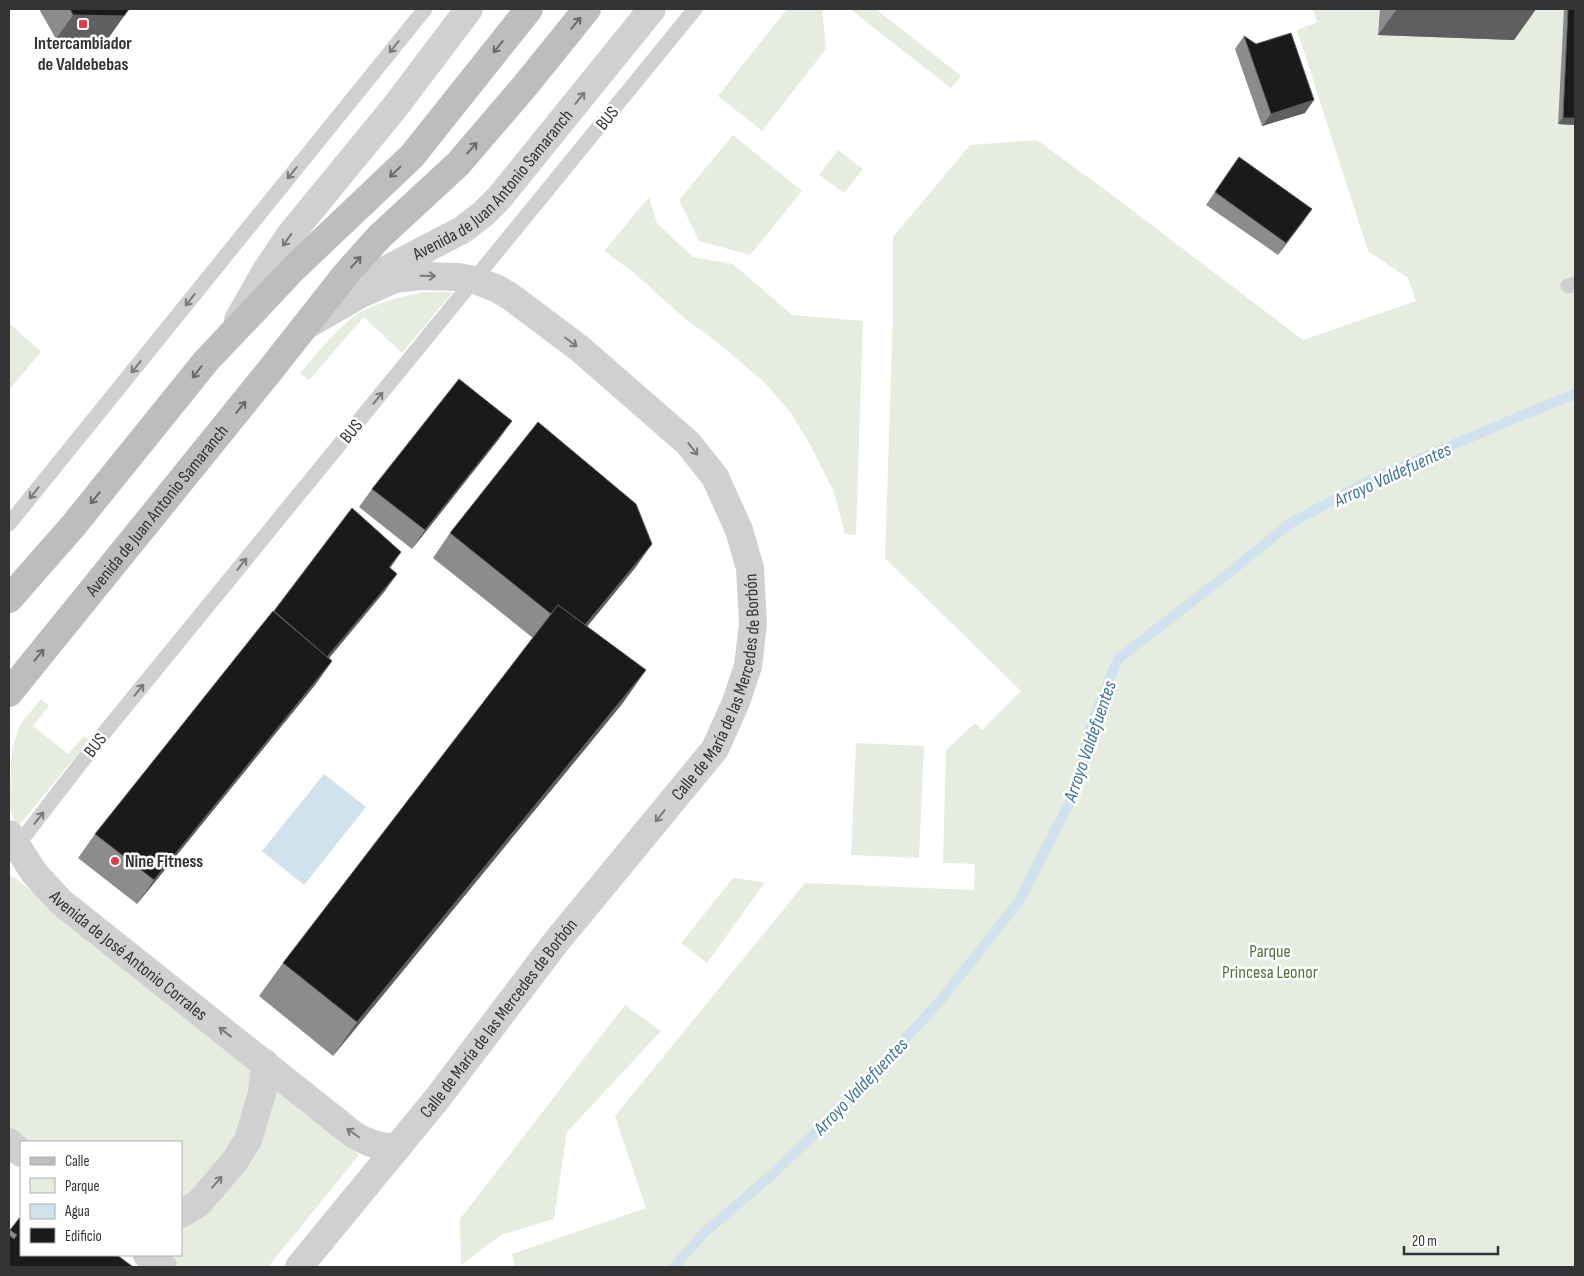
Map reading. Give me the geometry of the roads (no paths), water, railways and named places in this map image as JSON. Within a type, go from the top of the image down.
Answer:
[{"type":"main road","points":[[9,599],[73,526],[206,361],[294,268],[412,156],[529,9]]},
{"type":"main road","name":"Avenida de Juan Antonio Samaranch","points":[[9,693],[346,274],[379,236],[458,164],[486,133],[587,9]]},
{"type":"street","points":[[229,335],[267,269],[290,235],[395,107],[469,9]]},
{"type":"street","name":"Avenida de Juan Antonio Samaranch","points":[[304,327],[372,277],[462,230],[483,214],[499,198],[652,9]]},
{"type":"street","name":"Calle de María de las Mercedes de Borbón","points":[[299,1267],[436,1100],[556,942],[715,749],[736,702],[748,666],[753,624],[750,568],[739,530],[715,477],[688,443],[579,348],[511,297],[498,289],[475,280],[458,277],[419,276],[395,279],[358,295],[304,327]]},
{"type":"street","name":"Avenida de José Antonio Corrales","points":[[11,846],[61,902],[354,1135],[379,1147],[398,1147]]},
{"type":"street","points":[[182,1213],[199,1203],[234,1162],[248,1140],[262,1093],[265,1063]]},
{"type":"street","points":[[9,1142],[20,1152]]},
{"type":"street","points":[[148,1256],[163,1267]]},
{"type":"lane","points":[[9,524],[425,9]]},
{"type":"lane","name":"BUS","points":[[11,846],[695,9]]},
{"type":"water","points":[[324,774],[366,807],[304,885],[262,851]]},
{"type":"waterway","name":"Arroyo Valdefuentes","points":[[674,1267],[704,1233],[773,1174],[848,1101],[940,1001],[1019,901],[1077,788],[1089,730],[1118,659],[1289,524],[1372,479],[1575,394]]},
{"type":"place","name":"Intercambiador de Valdebebas","points":[[83,24]]},
{"type":"place","name":"Nine Fitness","points":[[115,861]]},
{"type":"park label","name":"Parque Princesa Leonor","points":[[1270,961]]}]
